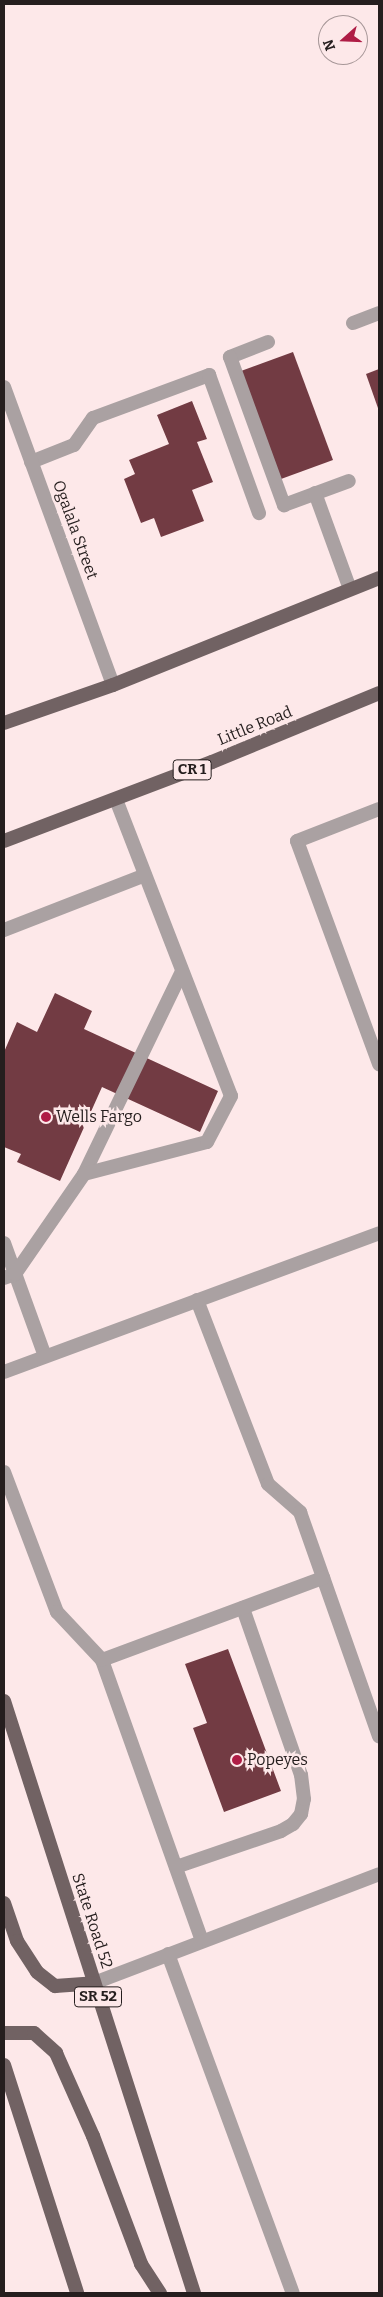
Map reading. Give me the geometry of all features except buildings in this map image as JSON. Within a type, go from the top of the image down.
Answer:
[{"type":"main road","points":[[4,723],[113,685],[379,578]]},
{"type":"main road","name":"Little Road","points":[[4,841],[116,799],[379,693]]},
{"type":"main road","name":"State Road 52","points":[[4,1701],[194,2293]]},
{"type":"main road","points":[[4,1903],[17,1942],[37,1972],[56,1986],[94,1983]]},
{"type":"main road","points":[[4,2033],[34,2033],[56,2053],[93,2136],[141,2264],[160,2293]]},
{"type":"main road","points":[[4,2065],[77,2293]]},
{"type":"street","points":[[353,323],[379,314]]},
{"type":"street","points":[[268,342],[230,357],[284,505],[349,481]]},
{"type":"street","points":[[31,462],[74,445],[93,418],[209,375],[259,513]]},
{"type":"street","name":"Ogalala Street","points":[[4,387],[113,685]]},
{"type":"street","points":[[316,494],[350,589]]},
{"type":"street","points":[[84,1174],[207,1142],[231,1096],[116,799]]},
{"type":"street","points":[[379,809],[297,841],[379,1064]]},
{"type":"street","points":[[4,930],[145,875]]},
{"type":"street","points":[[10,1276],[84,1174],[182,971]]},
{"type":"street","points":[[4,1372],[379,1233]]},
{"type":"street","points":[[4,1243],[10,1276],[45,1356]]},
{"type":"street","points":[[197,1300],[268,1484],[300,1512],[379,1736]]},
{"type":"street","points":[[4,1472],[57,1612],[102,1660],[202,1941]]},
{"type":"street","points":[[102,1660],[323,1578]]},
{"type":"street","points":[[176,1867],[281,1830],[293,1824],[301,1814],[304,1798],[301,1775],[243,1608]]},
{"type":"street","points":[[94,1983],[379,1874]]},
{"type":"street","points":[[168,1954],[293,2293]]},
{"type":"place","name":"Wells Fargo","points":[[46,1117]]},
{"type":"place","name":"Popeyes","points":[[237,1760]]}]
